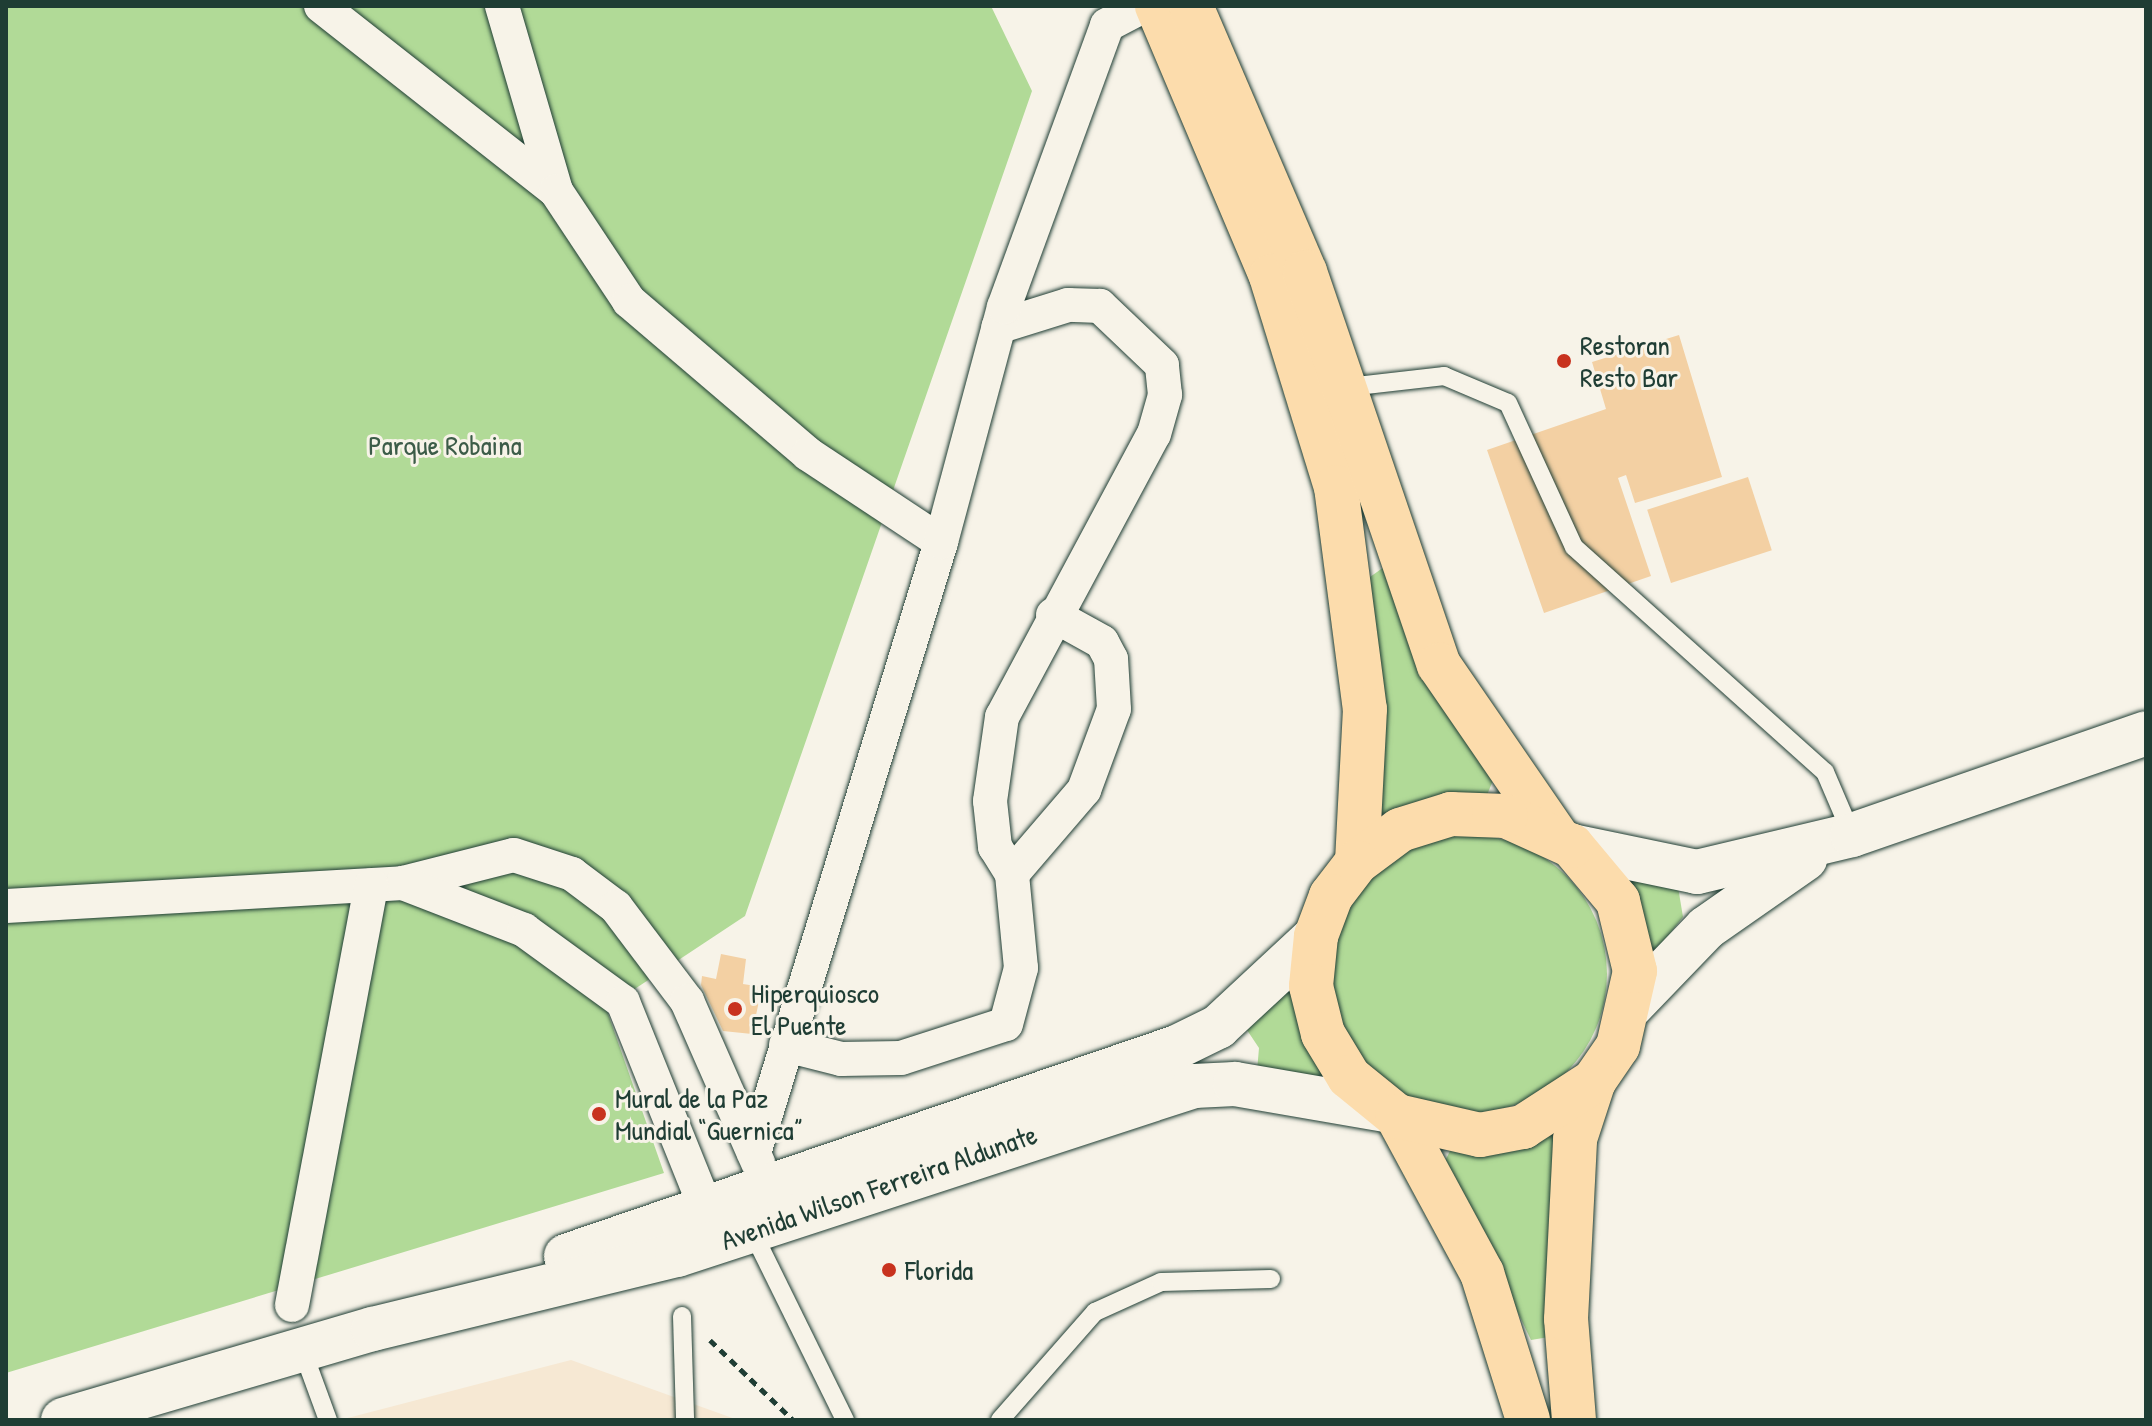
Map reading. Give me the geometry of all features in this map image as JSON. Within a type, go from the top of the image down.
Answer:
[{"type":"highway","points":[[1157,6],[1271,276],[1336,487],[1364,694],[1357,862]]},
{"type":"highway","points":[[1191,6],[1348,387],[1439,665],[1564,840],[1618,901],[1630,935],[1631,1006],[1594,1081],[1575,1139],[1568,1227],[1574,1420]]},
{"type":"highway","points":[[1528,1420],[1482,1273],[1391,1113],[1349,1077],[1323,1034],[1311,986],[1316,936],[1331,896],[1357,862],[1400,830],[1451,814],[1506,816],[1564,840]]},
{"type":"highway","points":[[1391,1113],[1480,1135],[1523,1127],[1594,1081]]},
{"type":"street","points":[[321,6],[556,191]]},
{"type":"street","points":[[502,6],[556,191],[629,301],[683,353],[808,454],[941,542]]},
{"type":"street","points":[[747,1206],[786,1045],[941,542],[998,327],[1107,25],[1143,6]]},
{"type":"street","points":[[786,1045],[841,1059],[901,1058],[1006,1024],[1021,968],[1012,874],[995,847],[990,801],[1002,717],[1053,615],[1154,434],[1165,395],[1162,365],[1100,306],[1068,305],[998,327]]},
{"type":"street","points":[[1012,874],[1084,790],[1114,709],[1111,659],[1102,642],[1053,615]]},
{"type":"street","points":[[1564,840],[1697,872],[1852,835],[2146,733]]},
{"type":"street","points":[[1631,1006],[1706,928],[1773,877],[1852,835]]},
{"type":"street","points":[[6,906],[387,884],[514,855],[572,874],[616,907],[687,1001],[747,1206]]},
{"type":"street","points":[[387,884],[524,930],[623,1002],[747,1206]]},
{"type":"street","points":[[292,1305],[387,884]]},
{"type":"street","name":"Avenida Wilson Ferreira Aldunate","points":[[63,1420],[373,1329],[747,1206],[1218,1027],[1316,936]]},
{"type":"street","points":[[1218,1027],[1246,1050],[1235,1084]]},
{"type":"street","name":"Avenida Wilson Ferreira Aldunate","points":[[747,1206],[1062,1124],[1194,1086],[1235,1084],[1391,1113]]},
{"type":"lane","points":[[1348,387],[1444,376],[1508,403],[1574,547],[1825,772],[1852,835]]},
{"type":"lane","points":[[747,1206],[845,1420]]},
{"type":"lane","points":[[1000,1420],[1095,1312],[1161,1282],[1271,1279]]},
{"type":"lane","points":[[682,1316],[685,1420]]},
{"type":"lane","points":[[302,1349],[328,1420]]},
{"type":"path","points":[[682,1316],[793,1420]]},
{"type":"shaded area","points":[[571,1360],[738,1420],[340,1420]]},
{"type":"green space","name":"Parque Robaina","points":[[6,6],[991,6],[1032,91],[745,916],[606,1008],[664,1173],[6,1373]]},
{"type":"green space","points":[[1384,567],[1494,778],[1487,795],[1381,814],[1370,577]]},
{"type":"green space","points":[[1468,835],[1495,838],[1521,846],[1545,859],[1566,876],[1583,897],[1596,921],[1604,947],[1607,974],[1604,1001],[1596,1027],[1583,1051],[1566,1072],[1545,1089],[1521,1102],[1495,1110],[1468,1113],[1441,1110],[1415,1102],[1391,1089],[1370,1072],[1353,1051],[1340,1027],[1332,1001],[1329,974],[1332,947],[1340,921],[1353,897],[1370,876],[1391,859],[1415,846],[1441,838]]},
{"type":"green space","points":[[1612,870],[1678,887],[1683,917],[1652,956]]},
{"type":"green space","points":[[1290,990],[1309,1051],[1326,1079],[1257,1071],[1259,1048],[1247,1030]]},
{"type":"green space","points":[[1553,1127],[1563,1135],[1549,1337],[1531,1340],[1445,1161],[1451,1149]]},
{"type":"building","points":[[1679,335],[1722,477],[1635,503],[1626,475],[1618,478],[1651,576],[1544,613],[1487,450],[1606,409],[1592,362]]},
{"type":"building","points":[[1748,477],[1772,550],[1671,583],[1647,510]]},
{"type":"building","name":"Hiperquiosco El Puente","points":[[721,954],[746,959],[743,984],[762,987],[752,1034],[723,1031],[701,985],[702,976],[716,979]]},
{"type":"place","name":"Restoran Resto Bar","points":[[1564,361]]},
{"type":"place","name":"Hiperquiosco El Puente","points":[[735,1009]]},
{"type":"place","name":"Mural de la Paz Mundial “Guernica”","points":[[599,1114]]},
{"type":"place","name":"Florida","points":[[889,1270]]}]
